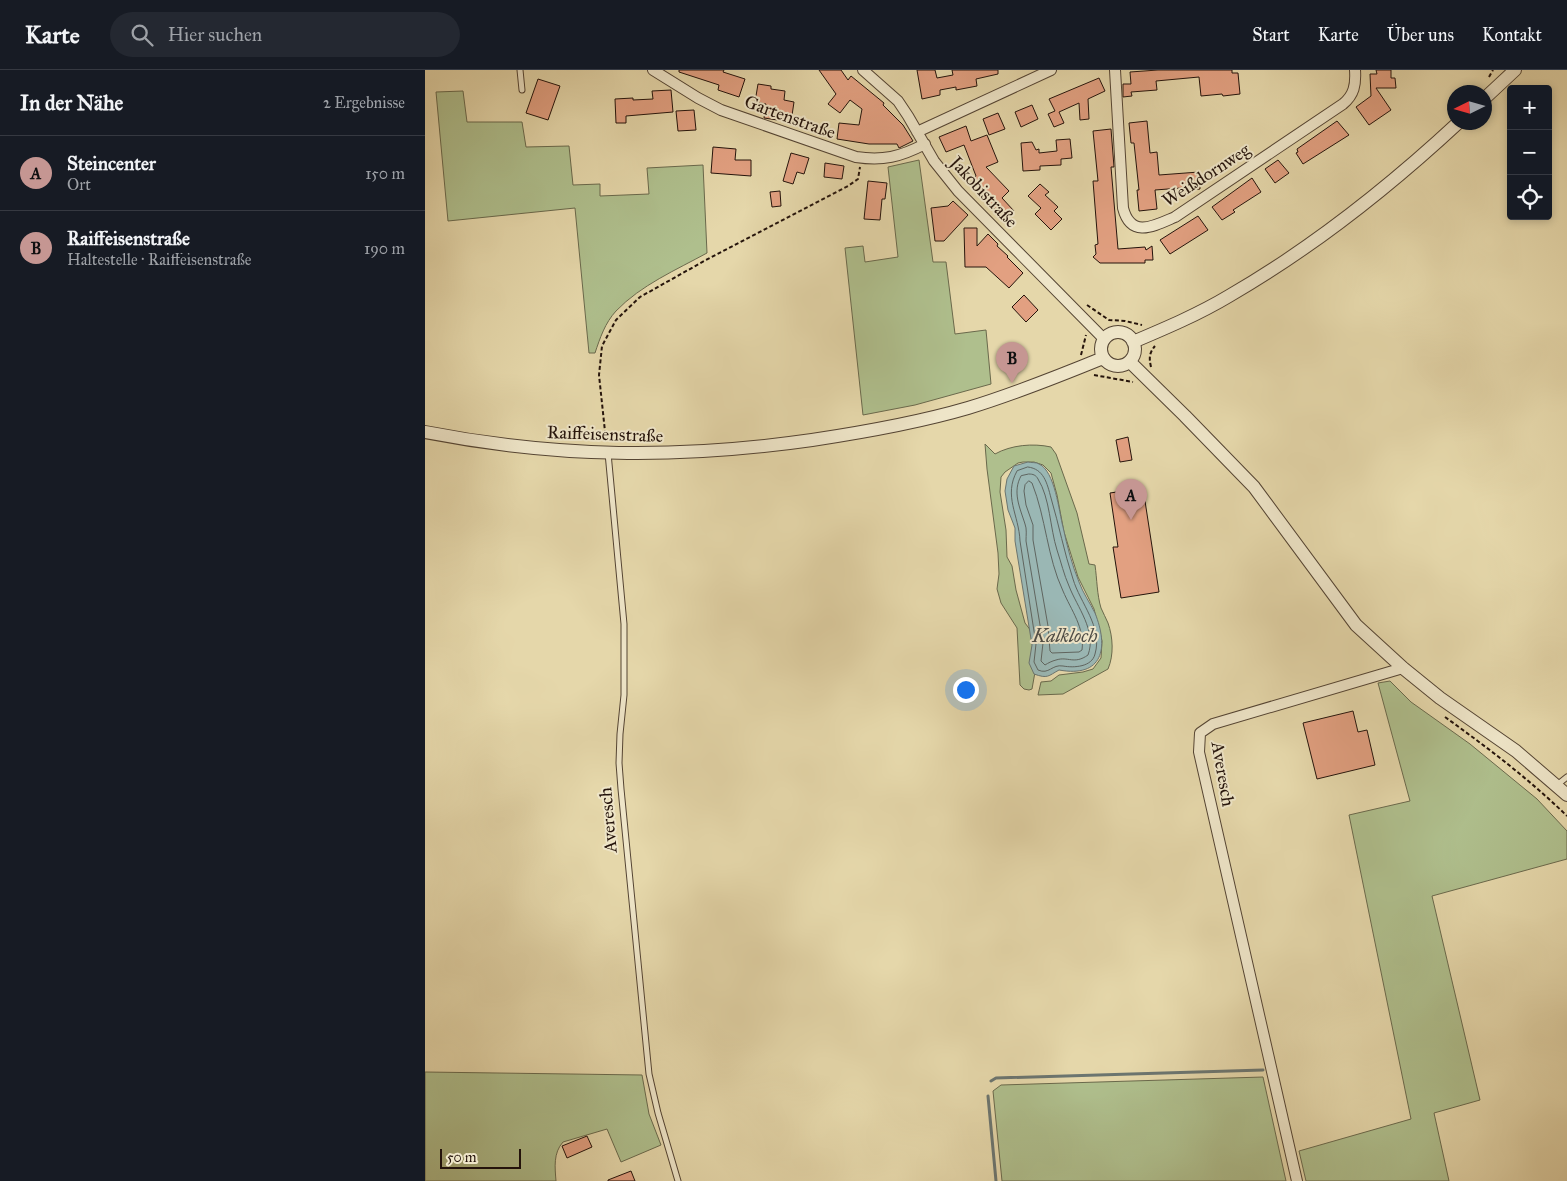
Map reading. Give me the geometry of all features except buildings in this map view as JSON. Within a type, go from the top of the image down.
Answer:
[{"type":"street","name":"Gartenstraße","points":[[653,70],[697,98],[721,110],[838,152],[862,158],[878,159],[898,157],[925,144]]},
{"type":"street","name":"Jakobistraße","points":[[863,70],[898,102],[934,161],[958,191],[1104,339]]},
{"type":"street","points":[[917,132],[1051,70]]},
{"type":"street","name":"Weißdornweg","points":[[1115,70],[1123,208],[1129,222],[1134,227],[1141,228],[1175,217],[1343,104],[1353,93],[1355,70]]},
{"type":"street","points":[[1492,91],[1515,70]]},
{"type":"street","points":[[1133,342],[1228,296],[1296,254],[1388,185],[1450,130]]},
{"type":"street","points":[[1113,332],[1129,336],[1133,342],[1135,352],[1130,362],[1115,366],[1106,362],[1103,358],[1100,348],[1104,339],[1113,332]]},
{"type":"street","name":"Raiffeisenstraße","points":[[425,432],[517,447],[565,452],[659,454],[739,449],[869,431],[921,420],[967,408],[1103,358]]},
{"type":"street","points":[[1130,362],[1254,487],[1356,625],[1397,670],[1562,781],[1567,796]]},
{"type":"street","name":"Averesch","points":[[1297,1181],[1199,752],[1200,733],[1213,724],[1397,670]]},
{"type":"lane","points":[[520,70],[522,90]]},
{"type":"lane","name":"Averesch","points":[[608,453],[623,624],[625,695],[620,734],[619,763],[623,809],[649,1074],[658,1113],[678,1181]]},
{"type":"path","points":[[608,453],[600,402],[599,375],[602,346],[616,320],[640,297],[706,260],[848,186],[858,179],[862,158]]},
{"type":"path","points":[[1065,299],[1077,301],[1109,320],[1145,324],[1155,346],[1150,352],[1151,367],[1135,383],[1093,375],[1085,365],[1081,354],[1084,348],[1086,333],[1093,328]]},
{"type":"path","points":[[1439,713],[1497,754],[1545,794],[1567,816]]},
{"type":"green space","points":[[463,91],[467,122],[522,122],[526,147],[569,146],[573,185],[600,184],[600,196],[649,194],[647,168],[703,165],[707,253],[636,293],[616,311],[609,321],[595,353],[589,353],[575,208],[448,221],[436,92]]},
{"type":"green space","points":[[919,160],[933,262],[946,262],[955,334],[986,330],[991,384],[915,405],[863,415],[845,248],[863,246],[865,262],[898,257],[888,167]]},
{"type":"green space","points":[[985,444],[995,454],[1022,446],[1037,445],[1051,447],[1056,454],[1077,513],[1089,564],[1095,565],[1101,608],[1111,634],[1112,652],[1110,664],[1108,669],[1063,694],[1038,695],[1041,682],[1051,681],[1059,675],[1093,669],[1101,658],[1102,641],[1094,609],[1078,577],[1064,532],[1051,473],[1043,465],[1034,462],[1018,463],[1001,477],[1000,492],[1006,530],[1007,557],[1012,566],[1025,623],[1035,636],[1035,672],[1032,689],[1024,689],[1020,685],[1017,628],[1001,603],[997,589],[999,574],[998,553]]},
{"type":"green space","points":[[1390,681],[1411,702],[1470,744],[1537,799],[1567,831],[1567,859],[1432,896],[1480,1100],[1434,1113],[1449,1181],[1306,1181],[1299,1151],[1411,1119],[1349,815],[1410,801],[1378,683]]},
{"type":"green space","points":[[425,1072],[642,1075],[649,1114],[661,1145],[621,1162],[607,1129],[563,1142],[556,1156],[556,1181],[425,1181]]},
{"type":"green space","points":[[1263,1077],[1286,1181],[1002,1181],[993,1091],[1001,1085]]},
{"type":"water","name":"Kalkloch","points":[[1028,462],[1038,463],[1044,468],[1053,483],[1072,562],[1081,586],[1095,613],[1101,638],[1099,658],[1093,665],[1074,671],[1059,670],[1045,677],[1034,674],[1029,663],[1032,645],[1015,541],[1015,528],[1008,510],[1005,491],[1007,479],[1014,466]]},
{"type":"waterway","points":[[991,1081],[996,1078],[1263,1070]]},
{"type":"waterway","points":[[988,1096],[996,1181]]},
{"type":"place","name":"Raiffeisenstraße","points":[[1012,383]]},
{"type":"place","name":"Steincenter","points":[[1131,520]]}]
